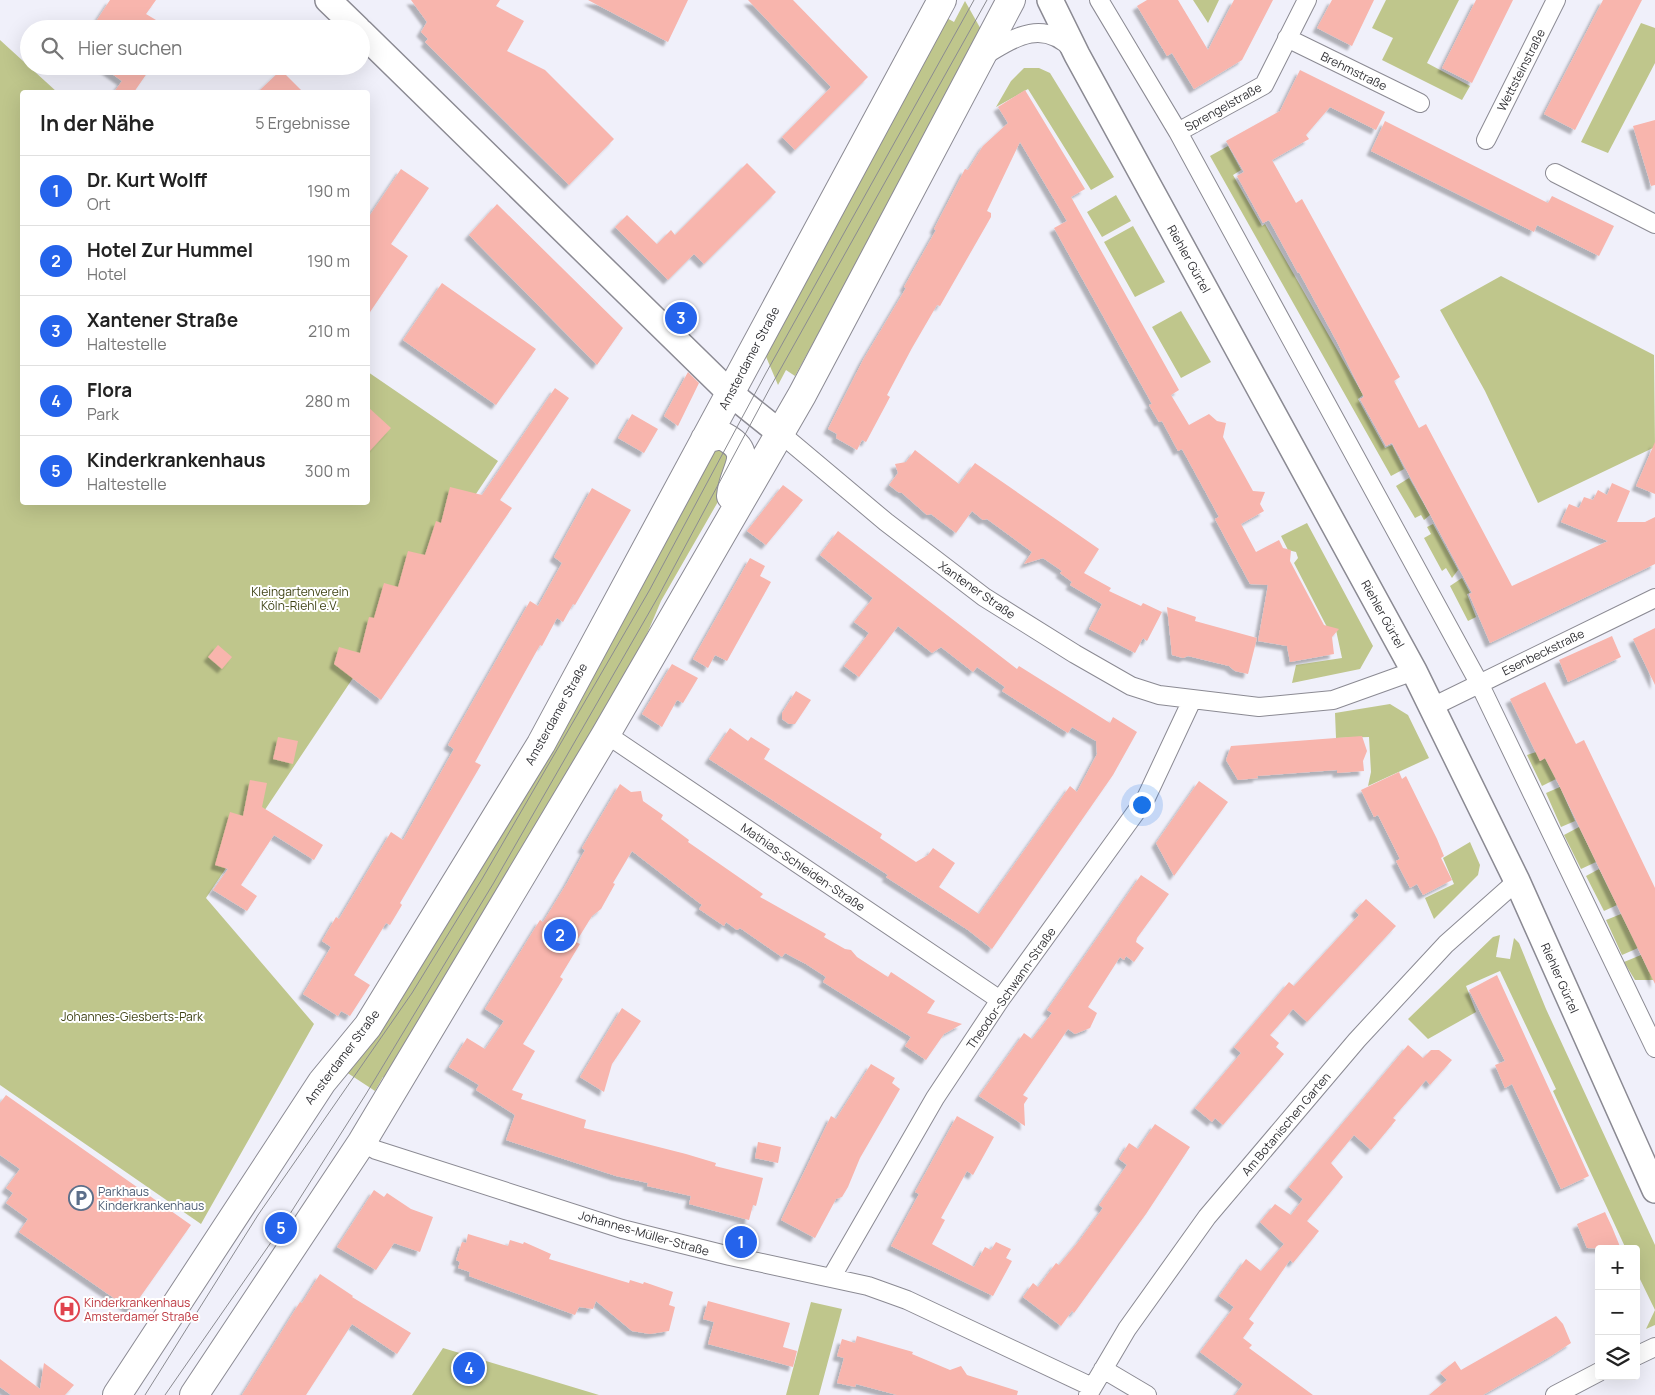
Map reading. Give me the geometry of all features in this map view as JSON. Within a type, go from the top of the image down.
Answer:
[{"type":"main road","name":"Amsterdamer Straße","points":[[130,1389],[322,1082],[368,1026],[541,744],[942,0]]},
{"type":"main road","points":[[194,1395],[362,1142],[606,734],[780,433],[982,58],[1011,0]]},
{"type":"main road","points":[[705,439],[721,435],[732,440],[738,447],[742,460],[731,491],[729,523]]},
{"type":"street","points":[[328,0],[349,20]]},
{"type":"street","name":"Riehler Gürtel","points":[[1050,0],[1077,55],[1432,706],[1517,881],[1655,1190]]},
{"type":"street","points":[[1099,0],[1178,132],[1479,683],[1648,1012],[1655,1048]]},
{"type":"street","name":"Sprengelstraße","points":[[1178,132],[1264,85],[1307,0]]},
{"type":"street","name":"Wettsteinstraße","points":[[1486,140],[1556,0]]},
{"type":"street","name":"Riehler Gürtel","points":[[982,58],[1021,34],[1031,33],[1064,40],[1077,55]]},
{"type":"street","name":"Brehmstraße","points":[[1287,38],[1420,103]]},
{"type":"street","name":"Xantener Straße","points":[[370,41],[730,393],[886,522],[984,597],[1075,654],[1131,686],[1159,695],[1259,707],[1333,700],[1414,672]]},
{"type":"street","points":[[1555,173],[1655,224]]},
{"type":"street","name":"Esenbeckstraße","points":[[1432,706],[1655,598]]},
{"type":"street","name":"Theodor-Schwann-Straße","points":[[831,1278],[936,1098],[1000,1000],[1146,798],[1192,700]]},
{"type":"street","name":"Mathias-Schleiden-Straße","points":[[606,734],[1000,1000]]},
{"type":"street","name":"Am Botanischen Garten","points":[[1090,1391],[1127,1329],[1207,1216],[1345,1054],[1446,944],[1517,881]]},
{"type":"street","name":"Johannes-Müller-Straße","points":[[362,1142],[376,1150],[622,1228],[730,1256],[868,1286],[907,1300],[1090,1391]]},
{"type":"street","points":[[1640,1354],[1655,1348]]},
{"type":"street","points":[[1102,1369],[1147,1395]]},
{"type":"street","points":[[1555,1395],[1595,1374]]},
{"type":"green space","points":[[1193,0],[1219,0],[1208,23]]},
{"type":"green space","points":[[1386,0],[1459,0],[1427,63],[1470,86],[1462,100],[1382,60],[1393,38],[1372,28]]},
{"type":"green space","points":[[965,1],[983,33],[795,376],[786,370],[778,385],[764,352],[945,17],[954,22]]},
{"type":"green space","points":[[1641,23],[1655,28],[1655,63],[1608,153],[1581,142]]},
{"type":"green space","name":"Johannes-Giesberts-Park","points":[[0,40],[20,58],[20,75],[38,75],[55,90],[20,90],[20,505],[370,505],[370,373],[498,461],[206,898],[314,1024],[201,1224],[0,1085]]},
{"type":"green space","points":[[1024,68],[1039,68],[1050,73],[1114,177],[1091,190],[1028,89],[996,107],[1011,81]]},
{"type":"green space","points":[[1228,146],[1241,170],[1233,175],[1262,226],[1265,224],[1363,395],[1358,399],[1385,448],[1392,445],[1404,469],[1391,476],[1210,156]]},
{"type":"green space","points":[[1116,195],[1131,221],[1102,237],[1087,212]]},
{"type":"green space","points":[[1133,226],[1165,282],[1135,297],[1104,242]]},
{"type":"green space","points":[[1501,276],[1654,355],[1655,447],[1538,503],[1485,391],[1440,310]]},
{"type":"green space","points":[[1181,311],[1211,362],[1181,378],[1152,327]]},
{"type":"green space","points":[[714,446],[731,457],[735,472],[661,601],[641,648],[387,1079],[383,1077],[375,1091],[343,1070]]},
{"type":"green space","points":[[1409,478],[1430,515],[1424,520],[1421,515],[1415,518],[1396,486]]},
{"type":"green space","points":[[1307,523],[1373,646],[1360,669],[1292,683],[1296,665],[1342,658],[1336,630],[1328,629],[1294,563],[1298,558],[1296,552],[1288,550],[1281,536]]},
{"type":"green space","points":[[1433,524],[1458,570],[1452,578],[1446,568],[1442,571],[1424,538],[1431,534],[1427,527]]},
{"type":"green space","points":[[1462,578],[1470,593],[1467,594],[1476,617],[1468,621],[1450,586]]},
{"type":"green space","points":[[1390,704],[1408,715],[1429,758],[1368,786],[1371,772],[1369,737],[1336,738],[1335,713]]},
{"type":"green space","points":[[1536,752],[1540,761],[1545,758],[1556,779],[1542,786],[1527,755]]},
{"type":"green space","points":[[1560,787],[1575,821],[1561,827],[1546,793]]},
{"type":"green space","points":[[1579,827],[1596,862],[1581,869],[1564,835]]},
{"type":"green space","points":[[1470,842],[1480,865],[1478,875],[1434,919],[1425,898],[1454,884],[1443,858]]},
{"type":"green space","points":[[1599,869],[1617,905],[1604,911],[1586,876]]},
{"type":"green space","points":[[1621,914],[1638,948],[1622,955],[1606,920]]},
{"type":"green space","points":[[1500,935],[1496,957],[1510,959],[1514,938],[1519,943],[1546,1009],[1655,1245],[1655,1310],[1640,1279],[1640,1245],[1624,1245],[1553,1091],[1556,1089],[1500,971],[1466,986],[1476,1012],[1428,1039],[1408,1019],[1493,937]]},
{"type":"green space","points":[[1641,955],[1649,972],[1655,969],[1655,980],[1635,980],[1624,962]]},
{"type":"green space","points":[[811,1302],[842,1309],[819,1395],[786,1395]]},
{"type":"green space","points":[[1655,1310],[1655,1325],[1646,1329]]},
{"type":"green space","points":[[443,1348],[599,1395],[412,1395]]},
{"type":"building","points":[[110,0],[156,0],[146,14],[156,20],[97,20]]},
{"type":"building","points":[[411,0],[500,0],[496,6],[524,21],[507,51],[545,70],[614,139],[569,185],[425,42],[428,39],[421,32],[427,22]]},
{"type":"building","points":[[588,0],[688,0],[668,42]]},
{"type":"building","points":[[748,0],[793,0],[868,77],[795,150],[782,137],[831,87]]},
{"type":"building","points":[[1147,0],[1178,0],[1208,50],[1234,0],[1273,0],[1242,60],[1194,89],[1172,53],[1167,56],[1137,6]]},
{"type":"building","points":[[1332,0],[1374,0],[1352,46],[1317,28]]},
{"type":"building","points":[[1476,0],[1513,0],[1472,83],[1442,68]]},
{"type":"building","points":[[1603,0],[1642,0],[1575,130],[1544,114]]},
{"type":"building","points":[[1300,70],[1385,112],[1376,130],[1330,107],[1306,135],[1309,139],[1272,160],[1296,203],[1302,199],[1400,377],[1394,381],[1419,428],[1426,424],[1512,586],[1608,541],[1561,522],[1569,504],[1579,508],[1584,497],[1593,500],[1598,490],[1607,495],[1612,483],[1630,491],[1617,522],[1645,522],[1655,517],[1655,564],[1490,643],[1469,594],[1472,593],[1392,443],[1386,446],[1360,399],[1364,397],[1337,342],[1299,272],[1269,220],[1263,223],[1237,176],[1244,172],[1226,141],[1280,111]]},
{"type":"building","points":[[114,75],[146,75],[135,90],[115,90],[122,81]]},
{"type":"building","points":[[276,75],[286,75],[301,90],[260,90]]},
{"type":"building","points":[[1025,90],[1085,189],[1071,197],[1179,390],[1171,395],[1189,425],[1209,414],[1217,421],[1226,423],[1223,437],[1253,491],[1265,492],[1260,504],[1264,511],[1241,524],[1256,552],[1279,540],[1283,548],[1291,550],[1290,561],[1324,625],[1339,629],[1332,637],[1334,654],[1290,662],[1287,646],[1258,641],[1268,585],[1250,584],[1215,519],[1219,517],[1182,449],[1178,451],[1162,421],[1159,422],[1149,405],[1152,404],[1054,228],[1067,221],[1020,142],[987,211],[991,213],[991,217],[940,306],[937,305],[912,348],[887,395],[890,397],[866,442],[862,440],[857,450],[836,438],[837,434],[828,429],[863,360],[906,288],[904,287],[936,230],[934,229],[965,169],[968,170],[983,146],[1008,123],[998,107]]},
{"type":"building","points":[[1655,120],[1655,185],[1651,186],[1633,126]]},
{"type":"building","points":[[1385,121],[1548,203],[1552,196],[1614,226],[1599,256],[1537,225],[1534,232],[1371,151]]},
{"type":"building","points":[[747,163],[776,192],[704,264],[694,254],[668,280],[615,227],[627,215],[657,244],[671,230],[675,235]]},
{"type":"building","points":[[401,169],[429,188],[391,244],[408,256],[370,312],[370,215]]},
{"type":"building","points":[[497,204],[623,328],[597,365],[469,235]]},
{"type":"building","points":[[442,283],[536,349],[496,405],[403,340]]},
{"type":"building","points":[[688,372],[699,383],[678,426],[664,416]]},
{"type":"building","points":[[555,388],[569,398],[500,500],[512,508],[381,700],[334,664],[339,647],[360,653],[369,617],[374,618],[384,583],[398,587],[408,551],[425,555],[436,521],[441,523],[450,487],[482,495]]},
{"type":"building","points":[[370,409],[391,428],[370,451]]},
{"type":"building","points":[[632,414],[658,429],[644,453],[618,438]]},
{"type":"building","points":[[1655,442],[1655,494],[1636,486]]},
{"type":"building","points":[[915,450],[959,484],[975,463],[1099,549],[1084,573],[1111,588],[1109,591],[1141,606],[1143,603],[1162,612],[1147,641],[1143,638],[1135,653],[1089,629],[1102,604],[1070,585],[1072,582],[1060,573],[1062,571],[1043,558],[1024,564],[1032,552],[987,519],[983,520],[972,511],[956,533],[931,514],[927,515],[902,493],[889,485],[898,473],[895,464],[906,462]]},
{"type":"building","points":[[783,485],[803,500],[766,545],[747,531]]},
{"type":"building","points":[[592,488],[631,510],[575,605],[573,604],[563,622],[557,618],[542,646],[540,645],[475,762],[481,765],[400,903],[402,905],[390,925],[386,923],[354,975],[370,985],[350,1016],[341,1011],[338,1016],[303,994],[331,947],[322,941],[336,917],[339,919],[391,832],[403,840],[454,749],[448,745],[530,601],[538,606],[562,563],[554,557]]},
{"type":"building","points":[[838,531],[1017,669],[1019,666],[1110,723],[1113,717],[1137,732],[1113,775],[992,949],[968,930],[886,877],[888,875],[709,759],[730,728],[748,741],[751,737],[770,749],[764,759],[882,834],[880,838],[916,862],[928,855],[933,848],[955,863],[939,887],[979,914],[1070,786],[1077,792],[1097,754],[1096,741],[1072,727],[1068,733],[1002,691],[1005,687],[977,667],[973,672],[941,647],[932,653],[898,626],[859,677],[844,666],[869,633],[854,622],[873,598],[820,555]]},
{"type":"building","points":[[750,558],[765,566],[760,576],[771,582],[727,661],[715,655],[708,668],[693,659]]},
{"type":"building","points":[[1167,607],[1196,617],[1195,621],[1257,638],[1248,674],[1235,671],[1229,666],[1188,656],[1183,658],[1172,655]]},
{"type":"building","points":[[1655,628],[1655,685],[1633,639]]},
{"type":"building","points":[[1612,636],[1621,657],[1568,682],[1559,660]]},
{"type":"building","points":[[218,645],[232,657],[222,669],[208,657]]},
{"type":"building","points":[[672,664],[698,678],[683,703],[677,700],[662,727],[642,714]]},
{"type":"building","points":[[1545,682],[1576,744],[1584,740],[1655,888],[1655,984],[1560,787],[1545,758],[1540,761],[1510,699]]},
{"type":"building","points":[[796,691],[811,700],[795,724],[789,724],[782,719],[782,713]]},
{"type":"building","points":[[1362,736],[1367,751],[1363,761],[1364,771],[1337,773],[1337,770],[1257,776],[1258,778],[1238,780],[1226,760],[1231,746]]},
{"type":"building","points":[[278,737],[298,741],[293,764],[273,759]]},
{"type":"building","points":[[1399,772],[1402,779],[1406,776],[1437,839],[1444,856],[1441,858],[1452,880],[1423,895],[1417,884],[1410,888],[1396,861],[1400,859],[1378,815],[1374,817],[1361,790]]},
{"type":"building","points":[[250,780],[267,783],[262,807],[323,845],[314,860],[274,835],[241,885],[257,896],[247,911],[213,890],[228,869],[215,865],[230,812],[243,816]]},
{"type":"building","points":[[1199,781],[1228,802],[1174,876],[1156,843]]},
{"type":"building","points":[[620,784],[631,792],[641,791],[643,801],[663,815],[661,819],[689,840],[688,842],[763,894],[760,897],[826,934],[824,937],[845,949],[851,950],[857,957],[888,977],[891,972],[935,1001],[927,1013],[962,1024],[944,1034],[926,1060],[905,1046],[911,1037],[823,982],[826,977],[806,964],[785,953],[782,957],[740,928],[737,930],[726,922],[724,926],[699,909],[702,905],[632,851],[613,883],[615,884],[601,909],[592,916],[576,942],[580,944],[560,977],[563,979],[523,1044],[535,1051],[512,1090],[523,1094],[521,1099],[586,1120],[584,1128],[686,1154],[716,1163],[715,1166],[763,1178],[756,1206],[753,1205],[749,1220],[689,1204],[691,1196],[647,1186],[648,1183],[616,1176],[506,1140],[515,1115],[476,1090],[479,1085],[449,1067],[467,1038],[485,1049],[504,1021],[485,1009],[540,920],[543,922],[567,883],[585,850],[582,848]]},
{"type":"building","points":[[1141,875],[1169,894],[1137,938],[1136,942],[1144,948],[1134,962],[1126,956],[1124,960],[1120,957],[1088,1007],[1097,1013],[1090,1028],[1075,1034],[1068,1029],[1023,1095],[1028,1098],[1024,1104],[1025,1126],[979,1096],[1024,1033],[1032,1039],[1052,1013],[1047,1010]]},
{"type":"building","points":[[1366,899],[1396,926],[1307,1022],[1293,1009],[1270,1035],[1279,1043],[1276,1047],[1284,1054],[1223,1125],[1215,1118],[1212,1122],[1195,1108],[1241,1053],[1234,1047],[1289,982],[1294,986],[1359,915],[1355,911]]},
{"type":"building","points":[[1497,975],[1589,1176],[1561,1189],[1512,1084],[1505,1088],[1495,1065],[1505,1061],[1469,990]]},
{"type":"building","points":[[622,1008],[641,1021],[612,1064],[604,1092],[580,1077]]},
{"type":"building","points":[[1408,1045],[1423,1058],[1431,1050],[1439,1050],[1452,1060],[1430,1085],[1426,1080],[1393,1118],[1396,1120],[1371,1150],[1354,1135],[1331,1163],[1343,1177],[1307,1221],[1319,1231],[1293,1263],[1290,1260],[1249,1319],[1254,1323],[1243,1338],[1252,1345],[1249,1348],[1313,1395],[1235,1395],[1243,1384],[1200,1352],[1234,1307],[1219,1296],[1246,1259],[1261,1271],[1284,1244],[1260,1222],[1275,1204],[1291,1215],[1303,1199],[1289,1187]]},
{"type":"building","points":[[871,1064],[895,1078],[892,1083],[900,1089],[860,1158],[848,1187],[842,1197],[836,1199],[815,1238],[781,1220],[831,1116],[836,1119]]},
{"type":"building","name":"Parkhaus Kinderkrankenhaus","points":[[6,1095],[191,1225],[131,1310],[19,1232],[28,1219],[6,1203],[13,1193],[6,1188],[20,1169],[0,1155],[0,1103]]},
{"type":"building","points":[[957,1116],[994,1137],[973,1175],[967,1171],[941,1218],[945,1220],[932,1244],[974,1267],[985,1247],[991,1250],[996,1242],[1011,1249],[1006,1258],[1012,1261],[993,1296],[891,1246],[919,1194],[915,1192]]},
{"type":"building","points":[[1155,1124],[1190,1147],[1146,1214],[1074,1313],[1072,1311],[1061,1326],[1023,1297],[1033,1283],[1038,1287],[1056,1263],[1059,1265],[1079,1241],[1103,1208],[1099,1205],[1127,1165],[1119,1159],[1129,1143],[1138,1149]]},
{"type":"building","points":[[758,1142],[781,1147],[778,1163],[755,1158]]},
{"type":"building","points":[[374,1190],[384,1197],[387,1193],[411,1209],[433,1217],[420,1252],[394,1243],[376,1270],[337,1247]]},
{"type":"building","points":[[1605,1212],[1619,1245],[1595,1245],[1595,1248],[1587,1248],[1577,1224]]},
{"type":"building","points":[[468,1234],[508,1246],[510,1240],[523,1244],[524,1242],[551,1254],[549,1259],[629,1283],[630,1280],[643,1284],[644,1282],[673,1292],[669,1305],[675,1307],[669,1331],[650,1334],[632,1331],[596,1301],[593,1309],[579,1307],[575,1315],[469,1276],[470,1272],[458,1268],[460,1262],[456,1260],[462,1242],[466,1243]]},
{"type":"building","points":[[320,1274],[352,1297],[411,1333],[397,1354],[352,1324],[306,1395],[242,1395],[300,1302],[302,1303]]},
{"type":"building","points":[[708,1301],[790,1323],[783,1347],[797,1351],[793,1367],[708,1344],[714,1322],[703,1319]]},
{"type":"building","points":[[1556,1316],[1563,1324],[1571,1343],[1551,1356],[1483,1395],[1429,1395],[1447,1380],[1440,1373],[1455,1361],[1461,1370]]},
{"type":"building","points":[[857,1336],[913,1352],[912,1354],[950,1370],[961,1366],[967,1375],[1018,1391],[1017,1395],[897,1395],[856,1384],[855,1387],[837,1383],[844,1358],[837,1356],[842,1339],[855,1343]]},
{"type":"building","points":[[0,1359],[40,1389],[44,1363],[74,1385],[65,1395],[11,1395],[0,1387]]},
{"type":"tram line","points":[[145,1395],[258,1215],[412,993],[482,879],[649,591],[766,373],[974,0]]},
{"type":"tram line","points":[[165,1395],[281,1228],[366,1094],[493,884],[658,597],[771,386],[987,0]]},
{"type":"place","name":"Xantener Straße","points":[[681,318]]},
{"type":"place","name":"Hotel Zur Hummel","points":[[560,935]]},
{"type":"place","name":"Parkhaus Kinderkrankenhaus","points":[[81,1198]]},
{"type":"place","name":"Kinderkrankenhaus","points":[[281,1228]]},
{"type":"place","name":"Dr. Kurt Wolff","points":[[741,1242]]},
{"type":"place","name":"Kinderkrankenhaus Amsterdamer Straße","points":[[67,1309]]},
{"type":"place","name":"Flora","points":[[469,1368]]},
{"type":"park label","name":"Kleingartenverein Köln-Riehl e.V.","points":[[300,598]]}]
